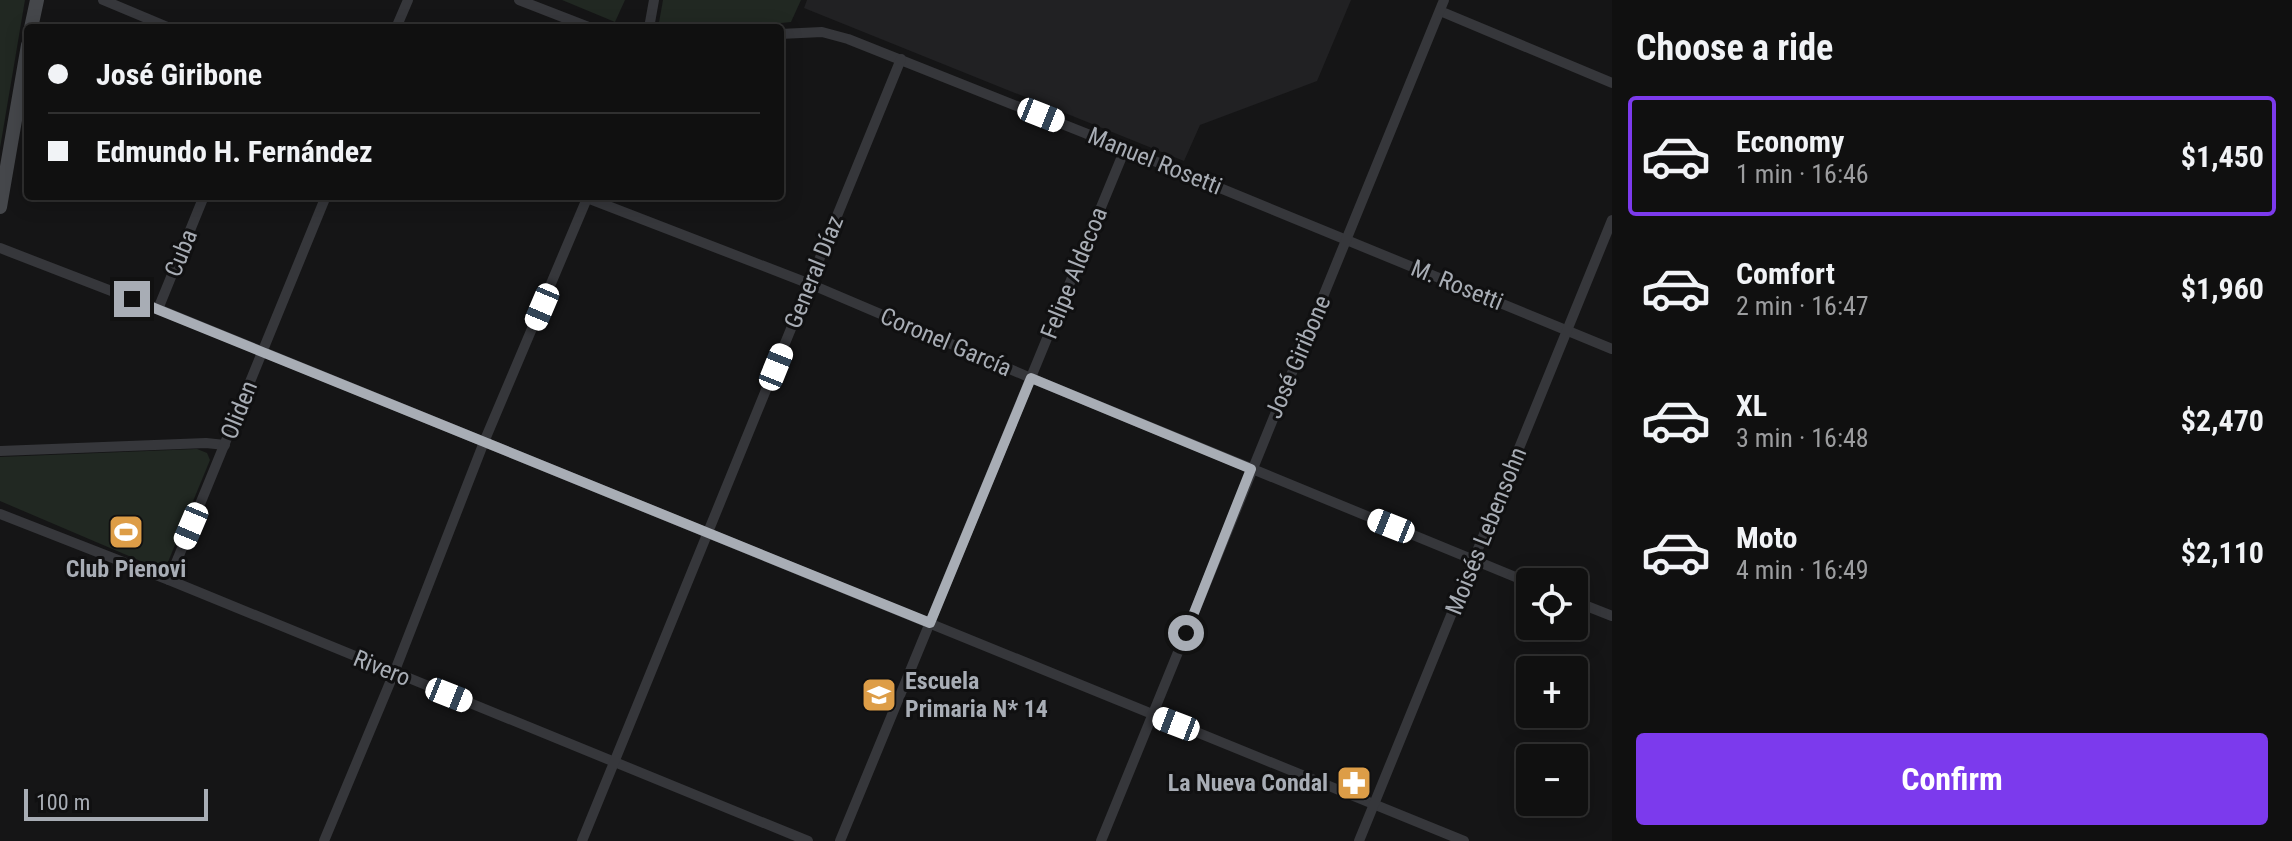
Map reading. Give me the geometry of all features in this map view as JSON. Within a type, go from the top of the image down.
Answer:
[{"type":"street","points":[[32,24],[37,0]]},
{"type":"street","points":[[103,0],[160,24]]},
{"type":"street","points":[[398,24],[408,0]]},
{"type":"street","points":[[519,0],[581,24]]},
{"type":"street","points":[[650,24],[654,0]]},
{"type":"street","points":[[1442,5],[1612,83]]},
{"type":"street","name":"José Giribone","points":[[1101,841],[1442,5]]},
{"type":"street","name":"Manuel Rosetti","points":[[784,34],[835,34],[1346,240]]},
{"type":"street","name":"General Díaz","points":[[582,841],[901,59]]},
{"type":"street","points":[[0,207],[24,68]]},
{"type":"street","name":"Felipe Aldecoa","points":[[840,841],[1125,149]]},
{"type":"street","name":"Cuba","points":[[158,309],[202,200]]},
{"type":"street","name":"Oliden","points":[[169,580],[324,200]]},
{"type":"street","points":[[324,841],[585,200]]},
{"type":"street","name":"Coronel García","points":[[594,200],[810,284],[1516,577]]},
{"type":"street","name":"Moisés Lebensohn","points":[[1359,841],[1612,220]]},
{"type":"street","name":"M. Rosetti","points":[[1346,240],[1567,330]]},
{"type":"street","points":[[0,248],[158,309],[1464,841]]},
{"type":"street","points":[[1567,330],[1612,349]]},
{"type":"street","points":[[0,451],[206,443],[225,445]]},
{"type":"street","name":"Rivero","points":[[0,514],[808,841]]},
{"type":"street","points":[[1588,607],[1612,616]]},
{"type":"shaded area","points":[[0,0],[25,0],[0,148]]},
{"type":"shaded area","points":[[562,0],[625,0],[615,22]]},
{"type":"shaded area","points":[[663,0],[801,0],[791,22],[659,24]]},
{"type":"shaded area","points":[[807,0],[1351,0],[1317,81],[1200,125],[1184,161],[804,8]]},
{"type":"shaded area","name":"Club Pienovi","points":[[197,449],[207,453],[210,460],[168,562],[157,568],[0,501],[0,457]]},
{"type":"place","name":"Club Pienovi","points":[[126,532]]},
{"type":"place","name":"Escuela Primaria N* 14","points":[[879,695]]},
{"type":"place","name":"La Nueva Condal","points":[[1354,783]]},
{"type":"route","points":[[132,299],[930,623],[1031,378],[1251,469],[1186,633]]}]
